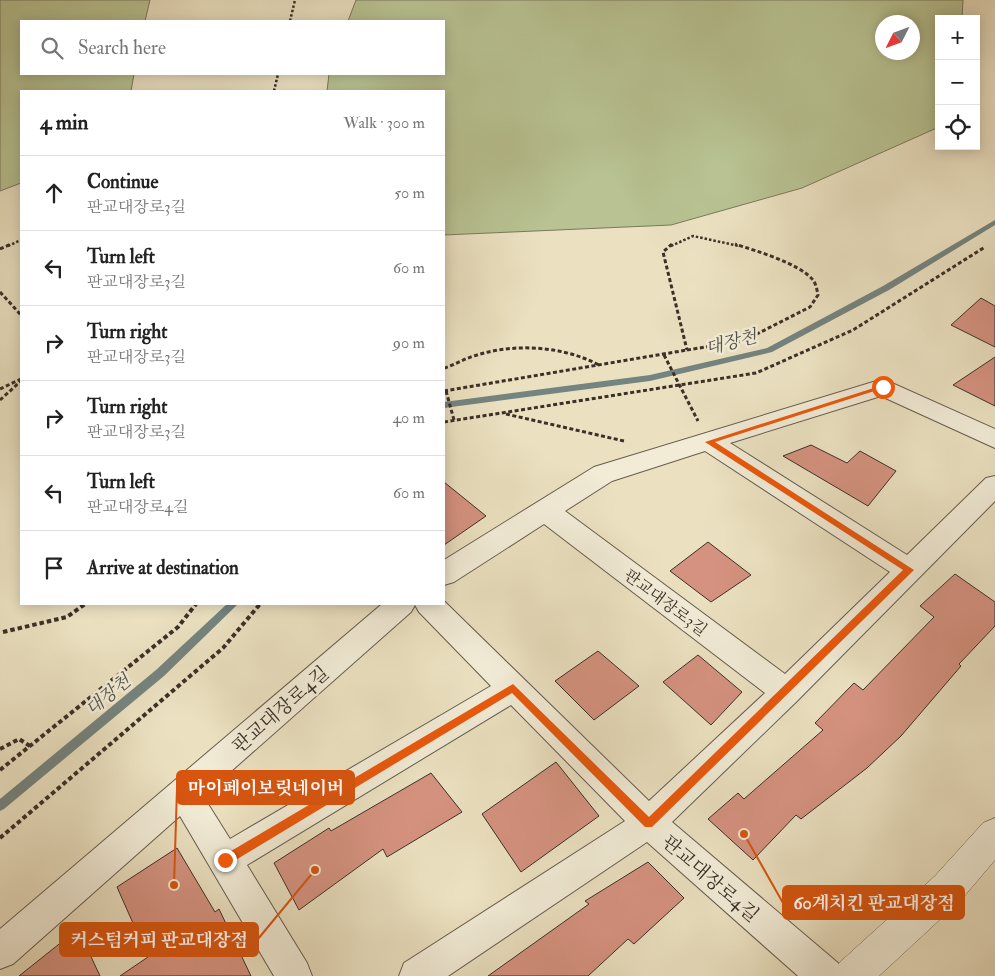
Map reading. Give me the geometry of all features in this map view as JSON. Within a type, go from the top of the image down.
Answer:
[{"type":"street","points":[[445,573],[603,474],[883,387],[995,439]]},
{"type":"street","points":[[709,442],[909,570]]},
{"type":"street","points":[[430,605],[649,824],[786,692],[995,485]]},
{"type":"street","name":"판교대장로3길","points":[[546,511],[786,692]]},
{"type":"street","name":"판교대장로4길","points":[[0,952],[400,605]]},
{"type":"street","points":[[225,860],[513,688]]},
{"type":"street","points":[[183,794],[294,976]]},
{"type":"street","name":"판교대장로4길","points":[[417,976],[649,824],[825,976]]},
{"type":"street","points":[[852,976],[948,888],[995,834]]},
{"type":"path","points":[[290,20],[295,0]]},
{"type":"path","points":[[274,90],[278,75]]},
{"type":"path","points":[[454,418],[446,391],[599,366],[664,355],[687,351],[743,341],[810,307],[818,295],[813,281],[800,270],[718,238],[694,236],[676,240],[663,252],[687,351]]},
{"type":"path","points":[[0,249],[20,240]]},
{"type":"path","points":[[445,422],[454,418],[502,413],[756,373],[853,330],[985,247]]},
{"type":"path","points":[[0,292],[20,314]]},
{"type":"path","points":[[445,368],[458,365],[477,354],[534,348],[584,356],[599,366]]},
{"type":"path","points":[[664,355],[709,442]]},
{"type":"path","points":[[0,389],[20,380]]},
{"type":"path","points":[[0,400],[20,381]]},
{"type":"path","points":[[502,413],[626,442]]},
{"type":"path","points":[[3,632],[67,617],[84,605]]},
{"type":"path","points":[[0,770],[178,627],[195,605]]},
{"type":"path","points":[[0,838],[224,648],[259,605]]},
{"type":"path","points":[[0,749],[19,739],[30,746]]},
{"type":"green space","points":[[0,0],[150,0],[145,20],[20,20],[20,75],[134,75],[131,90],[20,90],[20,183],[0,191]]},
{"type":"green space","points":[[356,0],[963,0],[962,15],[935,15],[935,129],[802,188],[671,225],[445,235],[445,90],[327,90],[329,75],[445,75],[445,20],[348,20]]},
{"type":"building","points":[[981,298],[995,306],[995,347],[951,325]]},
{"type":"building","points":[[995,357],[995,406],[953,385]]},
{"type":"building","points":[[811,445],[847,463],[860,451],[896,471],[868,506],[783,456]]},
{"type":"building","points":[[445,483],[486,516],[445,544]]},
{"type":"building","points":[[708,542],[751,575],[711,602],[670,571]]},
{"type":"building","points":[[955,574],[995,602],[995,626],[959,664],[961,666],[901,736],[867,768],[801,819],[796,815],[753,860],[708,819],[738,793],[744,799],[823,730],[815,723],[854,683],[863,690],[934,617],[920,606]]},
{"type":"building","points":[[598,651],[639,686],[594,720],[555,681]]},
{"type":"building","points":[[698,655],[742,692],[711,725],[663,682]]},
{"type":"building","points":[[556,762],[599,816],[521,872],[482,814]]},
{"type":"building","points":[[431,773],[462,812],[387,857],[383,849],[299,910],[274,863],[329,828],[331,831]]},
{"type":"building","points":[[177,848],[215,912],[219,909],[251,976],[120,976],[148,957],[117,887]]},
{"type":"building","points":[[648,862],[684,898],[634,944],[628,939],[588,976],[488,976],[589,904],[585,901]]},
{"type":"building","points":[[78,929],[100,976],[19,976]]},
{"type":"waterway","name":"대장천","points":[[445,405],[650,378],[769,350],[886,288],[995,222]]},
{"type":"waterway","name":"대장천","points":[[0,806],[160,673],[232,605]]},
{"type":"place","name":"60계치킨 판교대장점","points":[[744,834]]},
{"type":"place","name":"커스텀커피 판교대장점","points":[[315,870]]},
{"type":"place","name":"마이페이보릿네이버","points":[[174,885]]},
{"type":"route","points":[[225,860],[513,688],[649,824],[909,570],[709,442],[883,387]]}]
